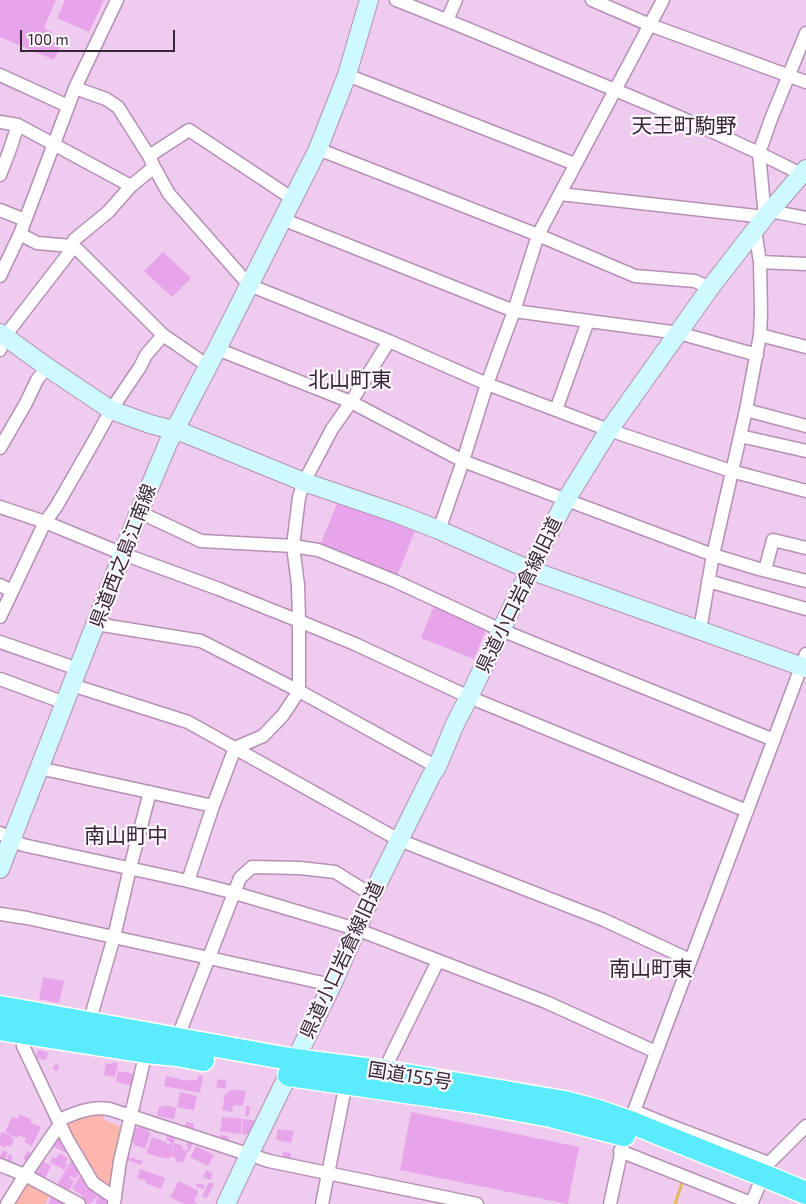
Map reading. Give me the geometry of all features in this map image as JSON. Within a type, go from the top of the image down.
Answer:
[{"type":"highway","name":"国道155号","points":[[0,1007],[177,1039],[292,1067],[346,1083],[475,1102],[627,1130],[680,1150],[768,1192],[806,1193]]},
{"type":"highway","name":"国道155号","points":[[0,1029],[146,1052],[292,1067],[388,1072],[564,1102],[598,1111],[627,1130]]},
{"type":"street","points":[[0,276],[20,234],[75,88],[117,0]]},
{"type":"street","name":"県道西之島江南線","points":[[0,869],[6,836],[40,768],[139,512],[174,430],[318,149],[347,74],[369,0]]},
{"type":"street","points":[[396,0],[614,90],[804,172]]},
{"type":"street","points":[[446,20],[456,0]]},
{"type":"street","points":[[592,0],[650,25],[806,82]]},
{"type":"street","points":[[439,530],[538,235],[663,0]]},
{"type":"street","points":[[700,630],[713,555],[746,410],[760,335],[760,262],[763,219],[759,153],[806,33]]},
{"type":"street","points":[[347,74],[575,164]]},
{"type":"street","points":[[0,75],[68,106]]},
{"type":"street","points":[[75,88],[106,99],[118,107],[169,194],[249,285],[389,341],[487,384],[608,430],[731,471],[806,491]]},
{"type":"street","points":[[0,122],[18,125],[131,186]]},
{"type":"street","points":[[0,175],[18,125]]},
{"type":"street","points":[[293,198],[189,130],[151,162],[108,212],[74,240],[69,253],[2,339],[111,410],[150,424],[184,433],[304,482],[398,514],[530,570],[700,630],[804,663],[627,1130],[610,1204]]},
{"type":"street","points":[[318,149],[538,235],[636,276],[695,281],[710,288]]},
{"type":"street","name":"県道小口岩倉線旧道","points":[[226,1204],[332,985],[372,895],[431,776],[437,768],[455,724],[566,500],[608,430],[710,288],[763,219],[804,172]]},
{"type":"street","points":[[560,194],[763,219],[806,218]]},
{"type":"street","points":[[0,210],[25,220]]},
{"type":"street","points":[[282,219],[514,311],[679,333],[757,355]]},
{"type":"street","points":[[20,234],[37,243],[72,246],[77,249],[163,335],[208,366]]},
{"type":"street","points":[[760,262],[806,264]]},
{"type":"street","points":[[556,410],[588,321]]},
{"type":"street","points":[[0,617],[44,522],[146,355],[163,335]]},
{"type":"street","points":[[760,335],[806,347]]},
{"type":"street","points":[[188,881],[235,748],[263,736],[283,715],[299,691],[298,585],[293,546],[299,497],[304,482],[332,429],[389,341]]},
{"type":"street","points":[[217,349],[351,402],[463,461],[713,555],[806,581]]},
{"type":"street","points":[[0,448],[26,404],[37,380],[47,367]]},
{"type":"street","points":[[746,410],[806,426]]},
{"type":"street","points":[[740,436],[806,452]]},
{"type":"street","points":[[0,507],[44,522],[299,621],[355,644],[469,697],[747,811]]},
{"type":"street","points":[[139,512],[201,541],[293,546],[318,550],[395,581],[501,630],[774,740]]},
{"type":"street","points":[[765,570],[773,540],[806,548]]},
{"type":"street","points":[[708,581],[806,609]]},
{"type":"street","points":[[0,585],[12,591]]},
{"type":"street","points":[[96,624],[201,641],[299,691],[437,768]]},
{"type":"street","points":[[0,642],[75,677],[188,722],[399,840],[604,920],[690,960]]},
{"type":"street","points":[[0,680],[65,703]]},
{"type":"street","points":[[40,768],[213,806]]},
{"type":"street","points":[[89,1023],[114,937],[150,792]]},
{"type":"street","points":[[6,836],[23,845],[188,881],[356,929],[546,1002],[656,1052]]},
{"type":"street","points":[[177,1039],[240,878],[252,867],[300,868],[335,872],[372,895]]},
{"type":"street","points":[[0,914],[27,918],[332,985]]},
{"type":"street","points":[[388,1072],[390,1058],[438,961]]},
{"type":"street","points":[[25,1032],[23,1046],[67,1139],[93,1182],[114,1201]]},
{"type":"street","points":[[114,1201],[120,1161],[146,1052]]},
{"type":"street","points":[[322,1204],[346,1083]]},
{"type":"street","points":[[6,1204],[59,1122],[80,1111],[100,1107],[269,1161],[478,1204]]},
{"type":"street","points":[[627,1130],[666,1124],[768,1192]]},
{"type":"street","points":[[768,1192],[806,1126]]},
{"type":"street","points":[[627,1130],[768,1192]]},
{"type":"street","points":[[0,1165],[25,1174],[79,1204]]},
{"type":"shaded area","points":[[106,1111],[103,1119],[125,1129],[111,1193],[95,1181],[63,1123],[82,1114]]},
{"type":"shaded area","points":[[24,1181],[52,1192],[45,1204],[10,1204]]},
{"type":"building","points":[[0,0],[56,0],[44,28],[52,32],[48,40],[61,45],[54,60],[0,37]]},
{"type":"building","points":[[65,0],[104,0],[89,32],[57,18]]},
{"type":"building","points":[[163,252],[191,278],[172,297],[144,271]]},
{"type":"building","points":[[338,501],[415,531],[395,581],[318,550]]},
{"type":"building","points":[[434,606],[487,627],[474,659],[421,638]]},
{"type":"building","points":[[43,977],[64,981],[59,1003],[39,999]]},
{"type":"building","points":[[38,1050],[48,1052],[46,1060],[36,1058]]},
{"type":"building","points":[[113,1062],[118,1063],[115,1077],[104,1075],[106,1063],[112,1064]]},
{"type":"building","points":[[55,1064],[59,1065],[57,1071],[53,1069]]},
{"type":"building","points":[[118,1071],[136,1074],[134,1086],[116,1082]]},
{"type":"building","points":[[198,1075],[203,1076],[200,1093],[164,1086],[166,1076],[197,1081]]},
{"type":"building","points":[[218,1079],[227,1081],[225,1089],[216,1087]]},
{"type":"building","points":[[231,1089],[246,1091],[243,1106],[233,1105],[232,1112],[222,1110],[225,1094],[228,1091],[231,1092]]},
{"type":"building","points":[[180,1092],[197,1096],[194,1110],[177,1107]]},
{"type":"building","points":[[164,1105],[176,1108],[174,1119],[157,1116],[159,1106],[164,1107]]},
{"type":"building","points":[[246,1106],[250,1106],[249,1116],[245,1116]]},
{"type":"building","points":[[411,1112],[579,1147],[568,1204],[400,1170]]},
{"type":"building","points":[[19,1114],[31,1119],[30,1122],[41,1127],[32,1146],[24,1142],[26,1138],[18,1135],[17,1138],[5,1132],[12,1117],[17,1119]]},
{"type":"building","points":[[222,1117],[242,1119],[241,1134],[220,1131]]},
{"type":"building","points":[[243,1119],[257,1121],[253,1135],[242,1134]]},
{"type":"building","points":[[186,1122],[194,1123],[193,1132],[184,1130]]},
{"type":"building","points":[[133,1127],[149,1130],[148,1132],[151,1133],[145,1149],[129,1141]]},
{"type":"building","points":[[278,1129],[294,1131],[291,1143],[276,1140]]},
{"type":"building","points":[[2,1132],[14,1139],[11,1147],[7,1145],[6,1148],[0,1145]]},
{"type":"building","points":[[168,1133],[176,1136],[169,1159],[146,1153],[152,1137],[170,1145],[170,1142],[166,1140]]},
{"type":"building","points":[[221,1134],[229,1137],[226,1146],[218,1143]]},
{"type":"building","points":[[56,1136],[67,1142],[66,1144],[61,1141],[61,1143],[71,1148],[68,1154],[53,1146],[52,1144]]},
{"type":"building","points":[[188,1140],[193,1142],[190,1151],[187,1150],[188,1146],[186,1146]]},
{"type":"building","points":[[175,1143],[183,1146],[182,1149],[188,1151],[183,1163],[175,1161],[176,1158],[170,1156]]},
{"type":"building","points":[[196,1146],[214,1155],[208,1166],[190,1157]]},
{"type":"building","points":[[3,1150],[8,1153],[4,1161],[0,1159]]},
{"type":"building","points":[[28,1151],[34,1156],[29,1163],[23,1159]]},
{"type":"building","points":[[283,1152],[291,1153],[290,1159],[282,1157]]},
{"type":"building","points":[[59,1153],[68,1158],[64,1170],[50,1162],[53,1157],[56,1159]]},
{"type":"building","points":[[9,1154],[13,1157],[10,1163],[6,1162]]},
{"type":"building","points":[[74,1155],[82,1169],[76,1179],[70,1176],[69,1178],[74,1181],[70,1190],[67,1189],[66,1192],[56,1187]]},
{"type":"building","points":[[126,1156],[143,1161],[141,1165],[125,1159]]},
{"type":"building","points":[[41,1160],[51,1166],[44,1180],[31,1173]]},
{"type":"building","points":[[140,1169],[165,1178],[161,1189],[137,1178]]},
{"type":"building","points":[[206,1170],[213,1174],[210,1180],[203,1177]]},
{"type":"building","points":[[82,1173],[90,1182],[87,1189],[91,1183],[99,1188],[96,1193],[98,1194],[90,1204],[84,1202],[81,1198],[83,1196],[72,1188]]},
{"type":"building","points":[[179,1181],[199,1191],[194,1201],[197,1202],[195,1204],[184,1204],[170,1197]]},
{"type":"building","points":[[209,1182],[214,1184],[207,1198],[202,1196]]},
{"type":"building","points":[[197,1183],[205,1185],[204,1189],[196,1187]]},
{"type":"building","points":[[98,1192],[109,1196],[109,1204],[96,1204]]},
{"type":"building","points":[[52,1195],[66,1204],[48,1204]]},
{"type":"waterway","points":[[675,1204],[683,1180]]},
{"type":"district","name":"天王町駒野","points":[[684,126]]},
{"type":"district","name":"北山町東","points":[[350,380]]},
{"type":"district","name":"南山町中","points":[[126,836]]},
{"type":"district","name":"南山町東","points":[[651,969]]}]
